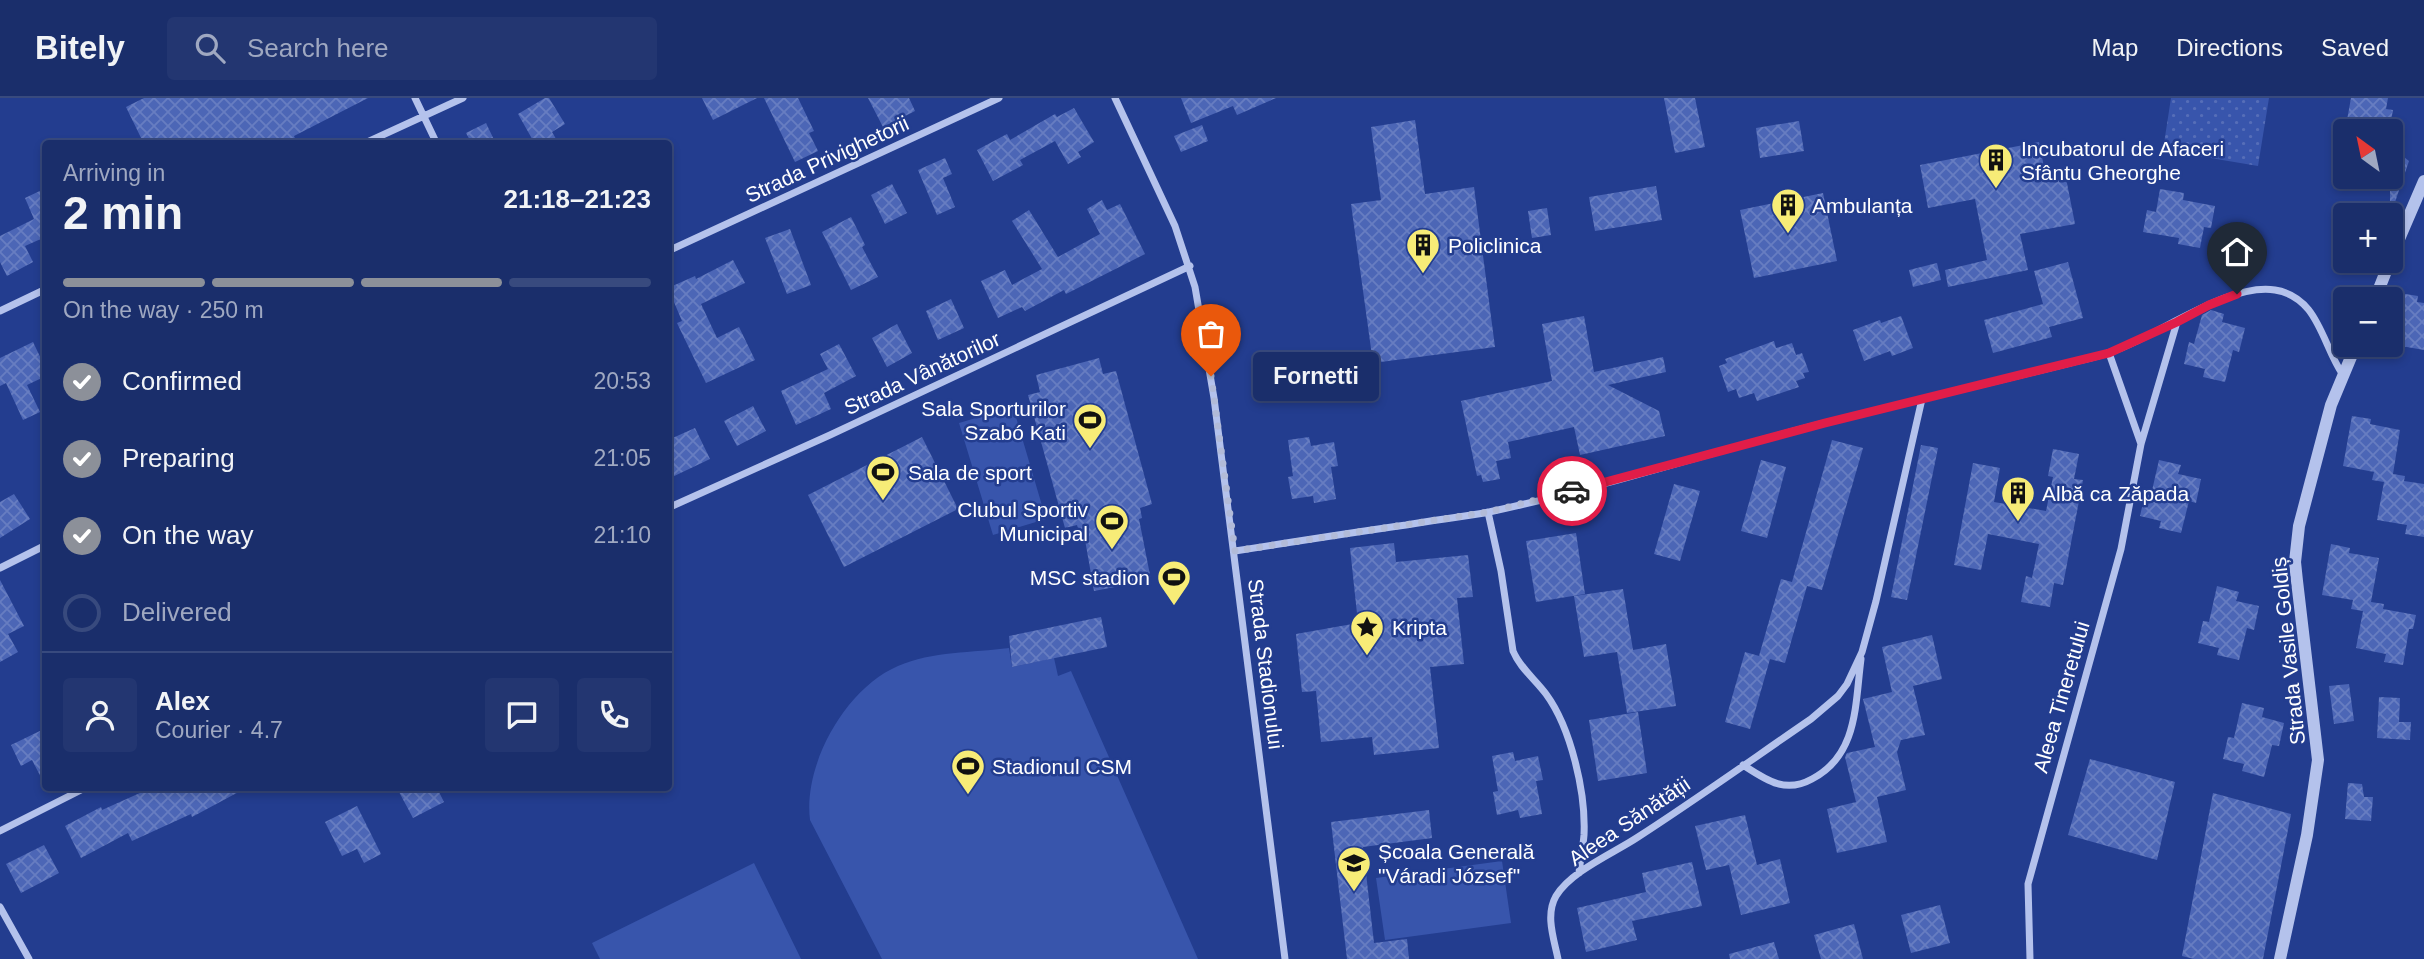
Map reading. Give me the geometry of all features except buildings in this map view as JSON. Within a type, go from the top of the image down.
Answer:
[{"type":"street","points":[[415,98],[435,140]]},
{"type":"street","points":[[372,140],[463,98]]},
{"type":"street","name":"Strada Privighetorii","points":[[672,249],[999,98]]},
{"type":"street","name":"Strada Stadionului","points":[[1115,98],[1175,226],[1190,266],[1200,312],[1235,551],[1285,959]]},
{"type":"street","points":[[2403,230],[2424,181]]},
{"type":"street","name":"Strada Vânătorilor","points":[[672,506],[1190,266]]},
{"type":"street","points":[[1235,551],[1488,512],[1825,423],[2109,353],[2237,294],[2275,290],[2300,300],[2316,319],[2332,359],[2343,375]]},
{"type":"street","points":[[0,311],[42,291]]},
{"type":"street","name":"Aleea Tineretului","points":[[2028,958],[2028,884],[2121,549],[2141,444],[2177,322]]},
{"type":"street","points":[[2109,353],[2141,444]]},
{"type":"street","name":"Strada Vasile Goldiș","points":[[2280,959],[2311,814],[2318,760],[2297,581],[2299,526],[2331,405],[2351,357]]},
{"type":"street","name":"Aleea Sănătății","points":[[1743,765],[1768,781],[1782,786],[1804,784],[1827,771],[1840,757],[1852,729],[1862,652],[1922,399]]},
{"type":"street","points":[[1488,512],[1501,571],[1513,651],[1516,659],[1546,694],[1560,721],[1574,764],[1582,797],[1584,834],[1579,873]]},
{"type":"street","points":[[0,568],[42,547]]},
{"type":"street","name":"Aleea Sănătății","points":[[1558,959],[1551,925],[1552,906],[1562,888],[1579,873],[1638,837],[1827,707],[1847,684],[1862,652]]},
{"type":"street","points":[[0,831],[79,791]]},
{"type":"street","points":[[0,906],[29,959]]},
{"type":"shaded area","points":[[2171,98],[2269,98],[2258,166],[2163,150]]},
{"type":"shaded area","points":[[1013,407],[1046,519],[993,535],[959,423]]},
{"type":"shaded area","name":"Stadionul CSM","points":[[1009,648],[1012,667],[1054,658],[1058,676],[1071,671],[1198,959],[882,959],[810,820],[813,775],[821,752],[845,710],[861,691],[898,666],[939,655]]},
{"type":"shaded area","points":[[1502,861],[1511,923],[1385,940],[1376,878]]},
{"type":"shaded area","points":[[754,863],[801,959],[600,959],[592,943]]},
{"type":"way so far","points":[[1211,376],[1235,551],[1488,512],[1572,491]]},
{"type":"place","name":"Incubatorul de Afaceri Sfântu Gheorghe","points":[[1996,190]]},
{"type":"place","name":"Ambulanța","points":[[1788,235]]},
{"type":"place","name":"Policlinica","points":[[1423,275]]},
{"type":"place","name":"Fornetti","points":[[1211,376]]},
{"type":"place","name":"Sala Sporturilor Szabó Kati","points":[[1090,450]]},
{"type":"place","name":"Sala de sport","points":[[883,502]]},
{"type":"place","name":"Albă ca Zăpada","points":[[2018,523]]},
{"type":"place","name":"Clubul Sportiv Municipal","points":[[1112,551]]},
{"type":"place","name":"MSC stadion","points":[[1174,607]]},
{"type":"place","name":"Kripta","points":[[1367,657]]},
{"type":"place","name":"Stadionul CSM","points":[[968,796]]},
{"type":"place","name":"Școala Generală \"Váradi József\"","points":[[1354,893]]},
{"type":"route","points":[[1572,491],[1825,423],[2109,353],[2237,294]]}]
